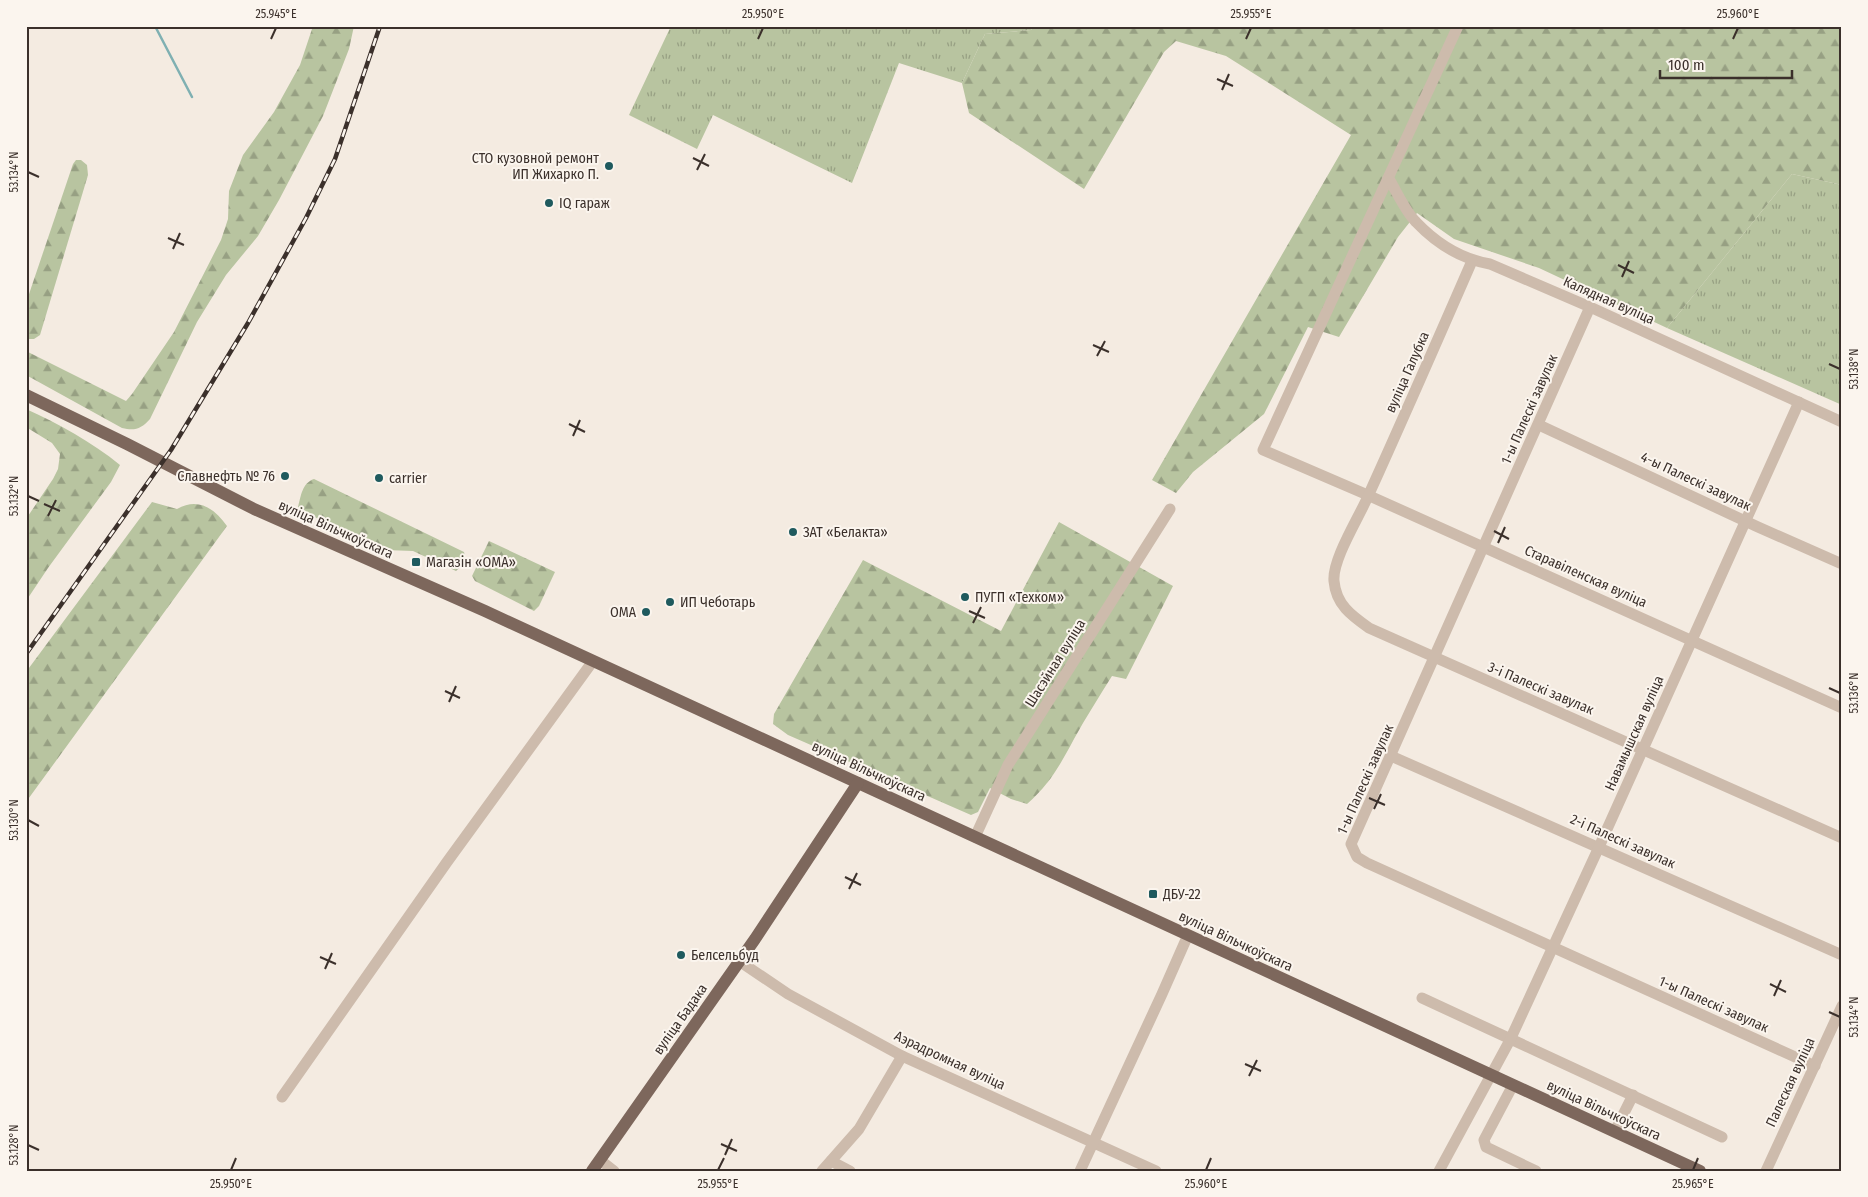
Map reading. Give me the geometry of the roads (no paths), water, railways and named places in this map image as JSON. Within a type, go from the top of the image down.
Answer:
[{"type":"main road","name":"вуліца Вільчкоўскага","points":[[26,395],[254,509],[485,611],[1700,1171]]},
{"type":"main road","name":"вуліца Бадака","points":[[592,1171],[739,961],[858,783]]},
{"type":"street","points":[[1389,178],[1458,26]]},
{"type":"street","name":"Калядная вуліца","points":[[1389,178],[1415,221],[1446,248],[1472,261],[1490,264],[1590,307],[1842,422]]},
{"type":"street","name":"Старавіленская вуліца","points":[[1389,178],[1263,450],[1842,708]]},
{"type":"street","name":"вуліца Галубка","points":[[1369,496],[1472,261]]},
{"type":"street","name":"1-ы Палескі завулак","points":[[1590,307],[1351,844],[1357,857],[1376,868],[1815,1066]]},
{"type":"street","name":"Навамышская вуліца","points":[[1439,1171],[1510,1040],[1693,641],[1799,402]]},
{"type":"street","name":"4-ы Палескі завулак","points":[[1539,425],[1842,564]]},
{"type":"street","name":"3-і Палескі завулак","points":[[1369,496],[1335,568],[1334,583],[1340,600],[1350,615],[1369,628],[1434,658],[1644,748],[1842,838]]},
{"type":"street","name":"Шасэйная вуліца","points":[[975,837],[1008,766],[1170,509]]},
{"type":"street","points":[[282,1097],[447,862],[593,661]]},
{"type":"street","name":"2-і Палескі завулак","points":[[1391,756],[1842,955]]},
{"type":"street","points":[[1080,1171],[1188,935]]},
{"type":"street","name":"Аэрадромная вуліца","points":[[739,961],[788,994],[902,1056],[1156,1171]]},
{"type":"street","points":[[1422,998],[1722,1137]]},
{"type":"street","name":"Палеская вуліца","points":[[1766,1171],[1842,1006]]},
{"type":"street","points":[[822,1171],[859,1129],[902,1056]]},
{"type":"street","points":[[1513,1085],[1484,1143],[1486,1147],[1536,1171]]},
{"type":"street","points":[[1615,1131],[1633,1095]]},
{"type":"street","points":[[600,1160],[614,1171]]},
{"type":"street","points":[[831,1161],[850,1171]]},
{"type":"waterway","points":[[155,26],[192,97]]},
{"type":"railway","points":[[26,654],[171,450],[248,323],[306,218],[335,159],[380,26]]},
{"type":"place","name":"СТО кузовной ремонт ИП Жихарко П.","points":[[609,166]]},
{"type":"place","name":"IQ гараж","points":[[549,203]]},
{"type":"place","name":"Славнефть № 76","points":[[285,476]]},
{"type":"place","name":"carrier","points":[[379,478]]},
{"type":"place","name":"ЗАТ «Белакта»","points":[[793,532]]},
{"type":"place","name":"Магазін «ОМА»","points":[[416,562]]},
{"type":"place","name":"ПУГП «Техком»","points":[[965,597]]},
{"type":"place","name":"ИП Чеботарь","points":[[670,602]]},
{"type":"place","name":"ОМА","points":[[646,612]]},
{"type":"place","name":"ДБУ-22","points":[[1153,894]]},
{"type":"place","name":"Белсельбуд","points":[[681,955]]}]
